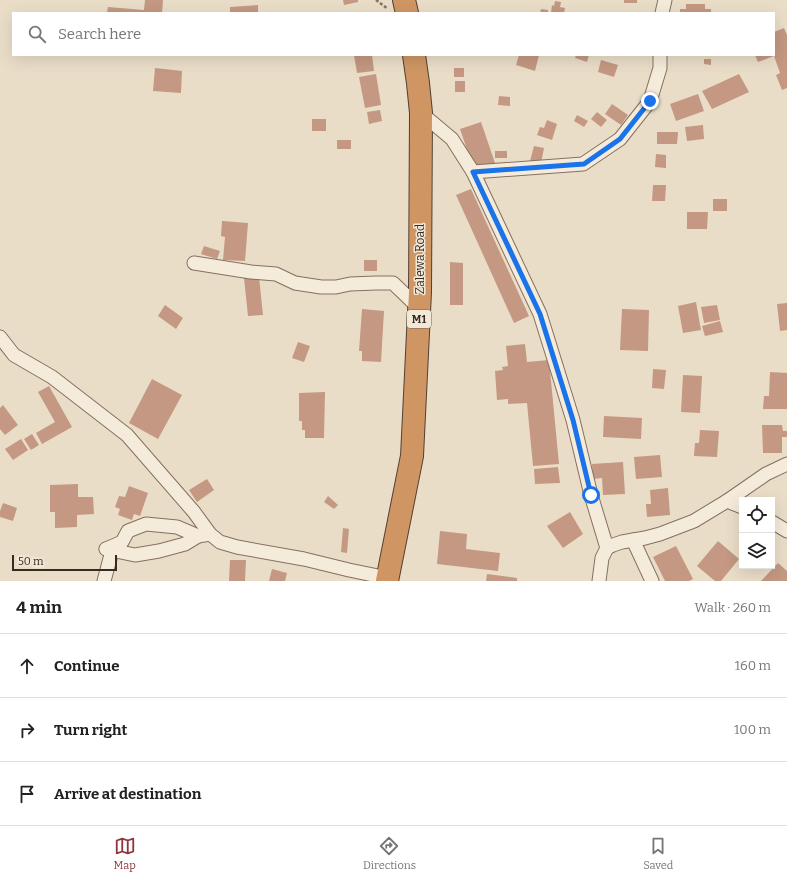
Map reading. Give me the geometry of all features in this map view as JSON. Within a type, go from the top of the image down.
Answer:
[{"type":"highway","points":[[404,0],[407,12]]},
{"type":"highway","name":"Zalewa Road","points":[[387,580],[412,456],[420,309],[421,113],[414,56]]},
{"type":"street","points":[[662,12],[665,0]]},
{"type":"street","points":[[473,172],[584,164],[620,139],[650,101],[660,68],[660,56]]},
{"type":"street","points":[[421,113],[452,139],[473,172],[540,314],[573,420],[591,495],[607,548]]},
{"type":"street","points":[[194,263],[251,272],[276,274],[295,283],[321,287],[336,287],[350,284],[392,283],[420,309]]},
{"type":"street","points":[[0,337],[14,355],[52,377],[127,435],[194,512],[204,535]]},
{"type":"street","points":[[599,581],[602,558],[607,548],[613,545],[660,534],[694,521],[727,501],[766,474],[787,464]]},
{"type":"street","points":[[727,501],[739,507]]},
{"type":"street","points":[[204,535],[185,544],[159,551],[135,555],[106,550],[122,542],[128,531],[146,524],[176,527],[204,535],[237,547],[304,559],[387,580]]},
{"type":"street","points":[[775,524],[787,531]]},
{"type":"street","points":[[633,540],[652,581]]},
{"type":"street","points":[[104,581],[112,551]]},
{"type":"building","points":[[145,0],[163,0],[162,12],[107,12],[108,7],[144,10]]},
{"type":"building","points":[[343,0],[358,0],[358,2],[344,5]]},
{"type":"building","points":[[624,0],[637,0],[637,3],[624,3]]},
{"type":"building","points":[[555,1],[561,2],[560,7],[565,8],[564,12],[551,12],[552,5],[554,6]]},
{"type":"building","points":[[686,4],[705,4],[705,9],[711,9],[711,12],[680,12],[680,9],[686,9]]},
{"type":"building","points":[[258,5],[258,12],[230,12],[230,7]]},
{"type":"building","points":[[541,9],[548,10],[548,12],[540,12]]},
{"type":"building","points":[[784,28],[787,35],[787,88],[782,90],[776,75],[780,73],[774,56],[775,32]]},
{"type":"building","points":[[354,56],[372,56],[374,71],[357,73]]},
{"type":"building","points":[[519,56],[539,56],[535,71],[516,65]]},
{"type":"building","points":[[576,56],[589,56],[587,62],[575,58]]},
{"type":"building","points":[[755,56],[774,56],[758,62]]},
{"type":"building","points":[[704,59],[711,59],[711,65],[704,64]]},
{"type":"building","points":[[601,60],[618,65],[614,77],[598,72]]},
{"type":"building","points":[[155,68],[182,71],[181,93],[153,91]]},
{"type":"building","points":[[454,68],[464,68],[464,77],[454,77]]},
{"type":"building","points":[[376,74],[381,105],[365,108],[359,77]]},
{"type":"building","points":[[739,74],[749,92],[712,109],[702,91]]},
{"type":"building","points":[[455,81],[465,81],[465,92],[455,92]]},
{"type":"building","points":[[698,94],[704,111],[676,121],[670,104]]},
{"type":"building","points":[[499,96],[510,97],[510,106],[498,105]]},
{"type":"building","points":[[612,104],[628,115],[621,125],[605,114]]},
{"type":"building","points":[[380,110],[382,121],[369,124],[367,112]]},
{"type":"building","points":[[597,112],[607,120],[601,127],[591,119]]},
{"type":"building","points":[[577,115],[588,121],[584,127],[574,121]]},
{"type":"building","points":[[312,119],[326,119],[326,131],[312,131]]},
{"type":"building","points":[[547,120],[557,124],[552,140],[537,135],[540,127],[544,128]]},
{"type":"building","points":[[481,122],[495,163],[474,170],[460,129]]},
{"type":"building","points":[[703,125],[704,139],[687,141],[685,127]]},
{"type":"building","points":[[657,132],[678,132],[677,144],[657,144]]},
{"type":"building","points":[[337,140],[351,140],[351,149],[337,149]]},
{"type":"building","points":[[534,146],[544,148],[541,163],[530,161]]},
{"type":"building","points":[[495,151],[507,151],[507,158],[495,158]]},
{"type":"building","points":[[656,154],[666,155],[666,168],[655,167]]},
{"type":"building","points":[[653,185],[666,185],[665,201],[652,201]]},
{"type":"building","points":[[471,189],[529,316],[514,323],[456,195]]},
{"type":"building","points":[[713,199],[727,199],[727,211],[713,211]]},
{"type":"building","points":[[687,212],[708,212],[707,229],[687,229]]},
{"type":"building","points":[[222,221],[248,223],[245,261],[223,260],[225,237],[221,236]]},
{"type":"building","points":[[204,246],[220,251],[217,259],[201,254]]},
{"type":"building","points":[[364,260],[377,260],[377,271],[364,271]]},
{"type":"building","points":[[450,262],[463,263],[463,305],[450,305]]},
{"type":"building","points":[[259,277],[263,315],[248,316],[244,278]]},
{"type":"building","points":[[696,302],[701,330],[683,333],[678,306]]},
{"type":"building","points":[[787,303],[787,330],[780,331],[777,304]]},
{"type":"building","points":[[165,305],[183,318],[176,329],[158,316]]},
{"type":"building","points":[[717,305],[720,320],[704,323],[701,307]]},
{"type":"building","points":[[362,309],[384,311],[381,362],[362,361],[362,351],[359,351]]},
{"type":"building","points":[[622,309],[649,310],[648,351],[620,350]]},
{"type":"building","points":[[720,321],[723,332],[705,336],[702,326]]},
{"type":"building","points":[[298,342],[310,346],[304,362],[292,358]]},
{"type":"building","points":[[525,344],[527,362],[549,360],[559,464],[533,466],[527,403],[508,404],[508,399],[497,400],[495,371],[503,370],[502,367],[508,366],[506,346]]},
{"type":"building","points":[[653,369],[666,370],[664,389],[652,388]]},
{"type":"building","points":[[770,372],[787,373],[787,409],[763,409],[764,396],[769,396]]},
{"type":"building","points":[[683,375],[702,376],[700,413],[681,412]]},
{"type":"building","points":[[152,379],[182,395],[158,439],[129,423]]},
{"type":"building","points":[[49,386],[72,427],[42,444],[36,433],[55,422],[38,392]]},
{"type":"building","points":[[325,392],[324,438],[305,438],[305,430],[302,430],[302,421],[299,421],[299,393]]},
{"type":"building","points":[[3,405],[18,425],[5,435],[0,429],[0,408]]},
{"type":"building","points":[[604,416],[642,418],[641,439],[603,437]]},
{"type":"building","points":[[762,425],[782,425],[783,431],[787,431],[787,437],[782,437],[782,453],[763,453]]},
{"type":"building","points":[[700,430],[719,431],[717,457],[694,456],[695,443],[699,443]]},
{"type":"building","points":[[32,434],[39,445],[31,450],[24,439]]},
{"type":"building","points":[[21,439],[28,450],[13,460],[5,449]]},
{"type":"building","points":[[660,455],[662,477],[636,479],[634,457]]},
{"type":"building","points":[[623,462],[625,494],[603,495],[602,478],[593,479],[592,464]]},
{"type":"building","points":[[558,467],[560,483],[535,484],[534,469]]},
{"type":"building","points":[[207,479],[214,490],[197,502],[189,490]]},
{"type":"building","points":[[78,484],[78,497],[93,497],[94,514],[77,515],[77,527],[55,528],[55,512],[50,512],[50,485]]},
{"type":"building","points":[[129,486],[148,493],[140,516],[134,514],[132,520],[118,515],[120,509],[115,507],[119,496],[125,497]]},
{"type":"building","points":[[668,488],[670,515],[647,517],[646,504],[651,504],[650,490]]},
{"type":"building","points":[[328,496],[338,505],[334,509],[324,502]]},
{"type":"building","points":[[3,503],[17,508],[13,521],[0,517],[0,511]]},
{"type":"building","points":[[570,512],[583,534],[563,548],[547,526]]},
{"type":"building","points":[[343,528],[349,529],[347,553],[341,552]]},
{"type":"building","points":[[440,531],[467,534],[466,549],[500,553],[498,571],[437,564]]},
{"type":"building","points":[[718,541],[739,559],[721,581],[715,581],[697,566]]},
{"type":"building","points":[[676,546],[693,579],[689,581],[665,581],[653,557]]},
{"type":"building","points":[[230,560],[246,560],[245,581],[229,581]]},
{"type":"building","points":[[778,563],[787,571],[787,581],[761,581],[772,569],[775,569],[775,566]]},
{"type":"building","points":[[272,569],[287,573],[285,581],[269,581]]},
{"type":"building","points":[[487,574],[517,578],[517,581],[486,581]]},
{"type":"route","points":[[591,495],[573,420],[540,314],[473,172],[584,164],[620,139],[650,101]]}]
